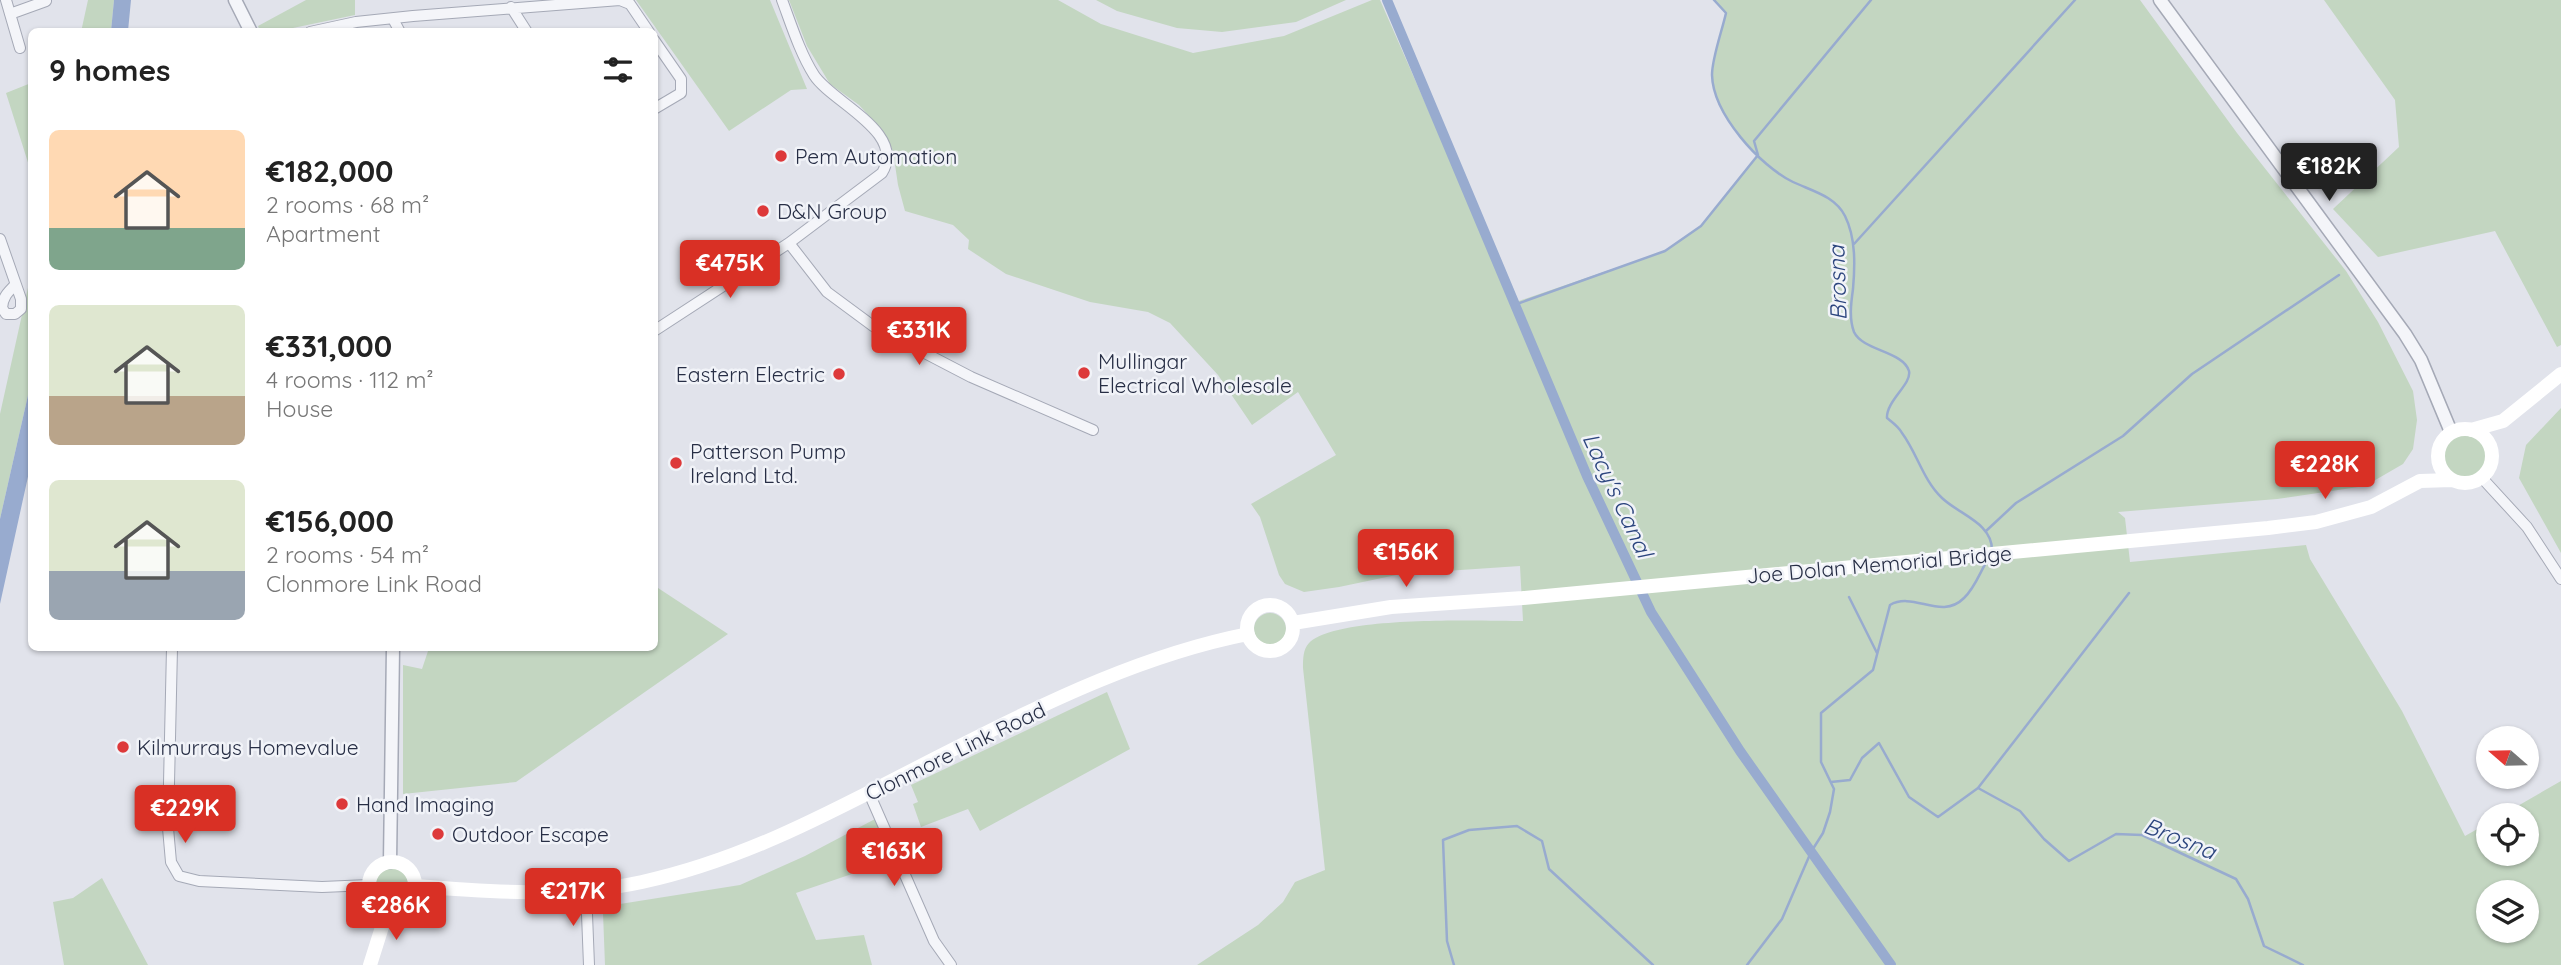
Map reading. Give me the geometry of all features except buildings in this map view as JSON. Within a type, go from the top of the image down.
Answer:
[{"type":"main road","points":[[2420,481],[2451,432],[2504,421],[2561,374]]},
{"type":"main road","points":[[2420,481],[2467,484],[2482,478],[2491,466],[2492,450],[2504,421]]},
{"type":"main road","points":[[2472,429],[2484,436],[2492,450]]},
{"type":"main road","points":[[2438,453],[2441,469],[2452,481]]},
{"type":"main road","name":"Joe Dolan Memorial Bridge","points":[[1293,623],[1391,607],[1523,598],[2268,528],[2327,519],[2371,507],[2420,481]]},
{"type":"main road","points":[[1272,605],[1286,610],[1293,623],[1289,643],[1277,650],[1263,650],[1251,641],[1248,634],[1252,614],[1264,606],[1272,605]]},
{"type":"main road","name":"Clonmore Link Road","points":[[415,886],[527,891],[586,889],[642,882],[752,849],[802,828],[959,746],[1119,672],[1172,652],[1248,634]]},
{"type":"main road","points":[[390,862],[405,866],[411,872],[415,886],[410,901],[396,908],[388,908],[376,903],[369,892],[369,885],[377,867],[390,862]]},
{"type":"main road","points":[[370,965],[388,908]]},
{"type":"street","points":[[6,0],[20,48]]},
{"type":"street","points":[[235,0],[249,28]]},
{"type":"street","points":[[328,28],[356,22],[511,7],[620,0],[630,5],[646,28]]},
{"type":"street","points":[[658,328],[789,243],[882,173],[887,164],[886,149],[875,129],[814,75],[782,0]]},
{"type":"street","points":[[2160,0],[2405,334],[2421,360],[2451,432]]},
{"type":"street","points":[[10,14],[46,1]]},
{"type":"street","points":[[511,7],[524,28]]},
{"type":"street","points":[[393,19],[398,28]]},
{"type":"street","points":[[658,46],[681,79],[681,93],[658,107]]},
{"type":"street","points":[[0,239],[15,285]]},
{"type":"street","points":[[789,243],[827,292],[873,326],[971,377],[1093,430]]},
{"type":"street","points":[[2482,478],[2527,527],[2561,579]]},
{"type":"street","points":[[173,651],[168,828],[171,862],[179,876],[198,881],[226,883],[322,887],[369,885]]},
{"type":"street","points":[[390,862],[393,651]]},
{"type":"street","points":[[869,793],[934,941],[951,965]]},
{"type":"street","points":[[586,889],[589,965]]},
{"type":"green space","points":[[88,0],[114,0],[111,28],[82,28]]},
{"type":"green space","points":[[306,0],[355,0],[355,15],[293,28],[258,26]]},
{"type":"green space","points":[[636,0],[770,0],[807,89],[791,90],[729,131]]},
{"type":"green space","points":[[789,0],[1058,0],[1101,24],[1193,53],[1284,36],[1372,0],[1380,0],[1513,303],[1665,251],[1701,226],[1758,155],[1733,128],[1715,95],[1713,71],[1726,13],[1714,0],[2140,0],[2237,133],[2346,271],[2378,322],[2413,391],[2417,420],[2413,449],[2403,464],[2365,486],[2277,499],[2118,512],[2125,518],[2130,562],[2306,545],[2310,559],[2402,711],[2465,836],[2476,830],[2476,866],[2539,866],[2539,803],[2523,803],[2561,781],[2561,965],[1197,965],[1258,925],[1283,902],[1295,882],[1325,870],[1303,668],[1307,645],[1324,634],[1378,624],[1523,621],[1520,566],[1401,574],[1304,592],[1285,584],[1279,575],[1260,517],[1251,504],[1336,455],[1298,392],[1252,425],[1218,375],[1170,323],[1148,312],[1090,302],[1006,274],[968,249],[969,240],[953,225],[905,211],[893,151],[883,131],[859,105],[830,84],[807,46]]},
{"type":"green space","points":[[1096,0],[1346,0],[1296,22],[1222,32],[1177,28],[1117,11]]},
{"type":"green space","points":[[2324,0],[2561,0],[2561,345],[2557,347],[2495,231],[2378,257],[2333,209],[2399,147],[2395,100]]},
{"type":"green space","points":[[28,84],[28,163],[6,93]]},
{"type":"green space","points":[[28,288],[28,395],[0,519],[0,414]]},
{"type":"green space","points":[[2561,408],[2561,553],[2519,478],[2526,445]]},
{"type":"green space","points":[[2465,433],[2480,440],[2487,455],[2480,470],[2465,477],[2450,470],[2443,455],[2450,440]]},
{"type":"green space","points":[[658,588],[728,634],[516,782],[403,794],[403,665],[422,669],[428,651],[658,651]]},
{"type":"green space","points":[[1270,613],[1281,618],[1286,629],[1281,640],[1270,645],[1259,640],[1254,629],[1259,618]]},
{"type":"green space","points":[[1107,692],[1130,749],[980,831],[968,809],[921,827],[913,804],[918,802],[911,785]]},
{"type":"green space","points":[[875,819],[890,861],[796,893],[816,940],[864,935],[872,965],[605,965],[603,913],[620,904],[740,885],[805,856]]},
{"type":"green space","points":[[392,868],[405,873],[410,886],[405,899],[392,904],[379,899],[374,886],[379,873]]},
{"type":"green space","points":[[102,878],[148,965],[64,965],[53,902],[73,898]]},
{"type":"water","points":[[114,0],[131,0],[128,28],[111,28]]},
{"type":"water","points":[[28,395],[28,477],[0,604],[0,519]]},
{"type":"waterway","name":"Lacy's Canal","points":[[1387,0],[1587,476],[1651,612],[1740,751],[1891,965]]},
{"type":"waterway","name":"Brosna","points":[[1714,0],[1726,13],[1712,68],[1714,90],[1720,106],[1740,137],[1767,164],[1793,182],[1829,199],[1841,209],[1849,225],[1854,252],[1851,311],[1854,332],[1866,343],[1899,359],[1909,371],[1907,381],[1890,405],[1887,418],[1901,431],[1935,491],[1981,526],[1991,541],[1992,550]]},
{"type":"waterway","points":[[1514,305],[1665,251],[1701,226],[1758,155],[1754,141],[1871,0]]},
{"type":"waterway","points":[[1854,244],[2075,0]]},
{"type":"waterway","points":[[1986,531],[2016,503],[2123,436],[2192,374],[2339,275]]},
{"type":"waterway","name":"Brosna","points":[[1747,965],[1782,919],[1811,852],[1823,833],[1830,812],[1834,789],[1821,762],[1821,713],[1873,670],[1890,605],[1908,601],[1937,607],[1955,604],[1971,590],[1988,559]]},
{"type":"waterway","points":[[1978,788],[2129,593]]},
{"type":"waterway","points":[[1849,597],[1877,653]]},
{"type":"waterway","name":"Brosna","points":[[1831,782],[1850,780],[1862,758],[1879,743],[1909,797],[1938,817],[1978,788],[2020,811],[2044,839],[2069,861],[2116,834],[2142,835],[2236,879],[2248,899],[2264,946],[2303,965]]},
{"type":"waterway","points":[[1454,965],[1447,941],[1443,840],[1469,830],[1517,826],[1542,841],[1549,869],[1653,965]]},
{"type":"place","name":"Pem Automation","points":[[781,156]]},
{"type":"place","name":"D&N Group","points":[[763,211]]},
{"type":"place","name":"Mullingar Electrical Wholesale","points":[[1084,373]]},
{"type":"place","name":"Eastern Electric","points":[[839,374]]},
{"type":"place","name":"Patterson Pump Ireland Ltd.","points":[[676,463]]},
{"type":"place","name":"Kilmurrays Homevalue","points":[[123,747]]},
{"type":"place","name":"Hand Imaging","points":[[342,804]]},
{"type":"place","name":"Outdoor Escape","points":[[438,834]]}]
